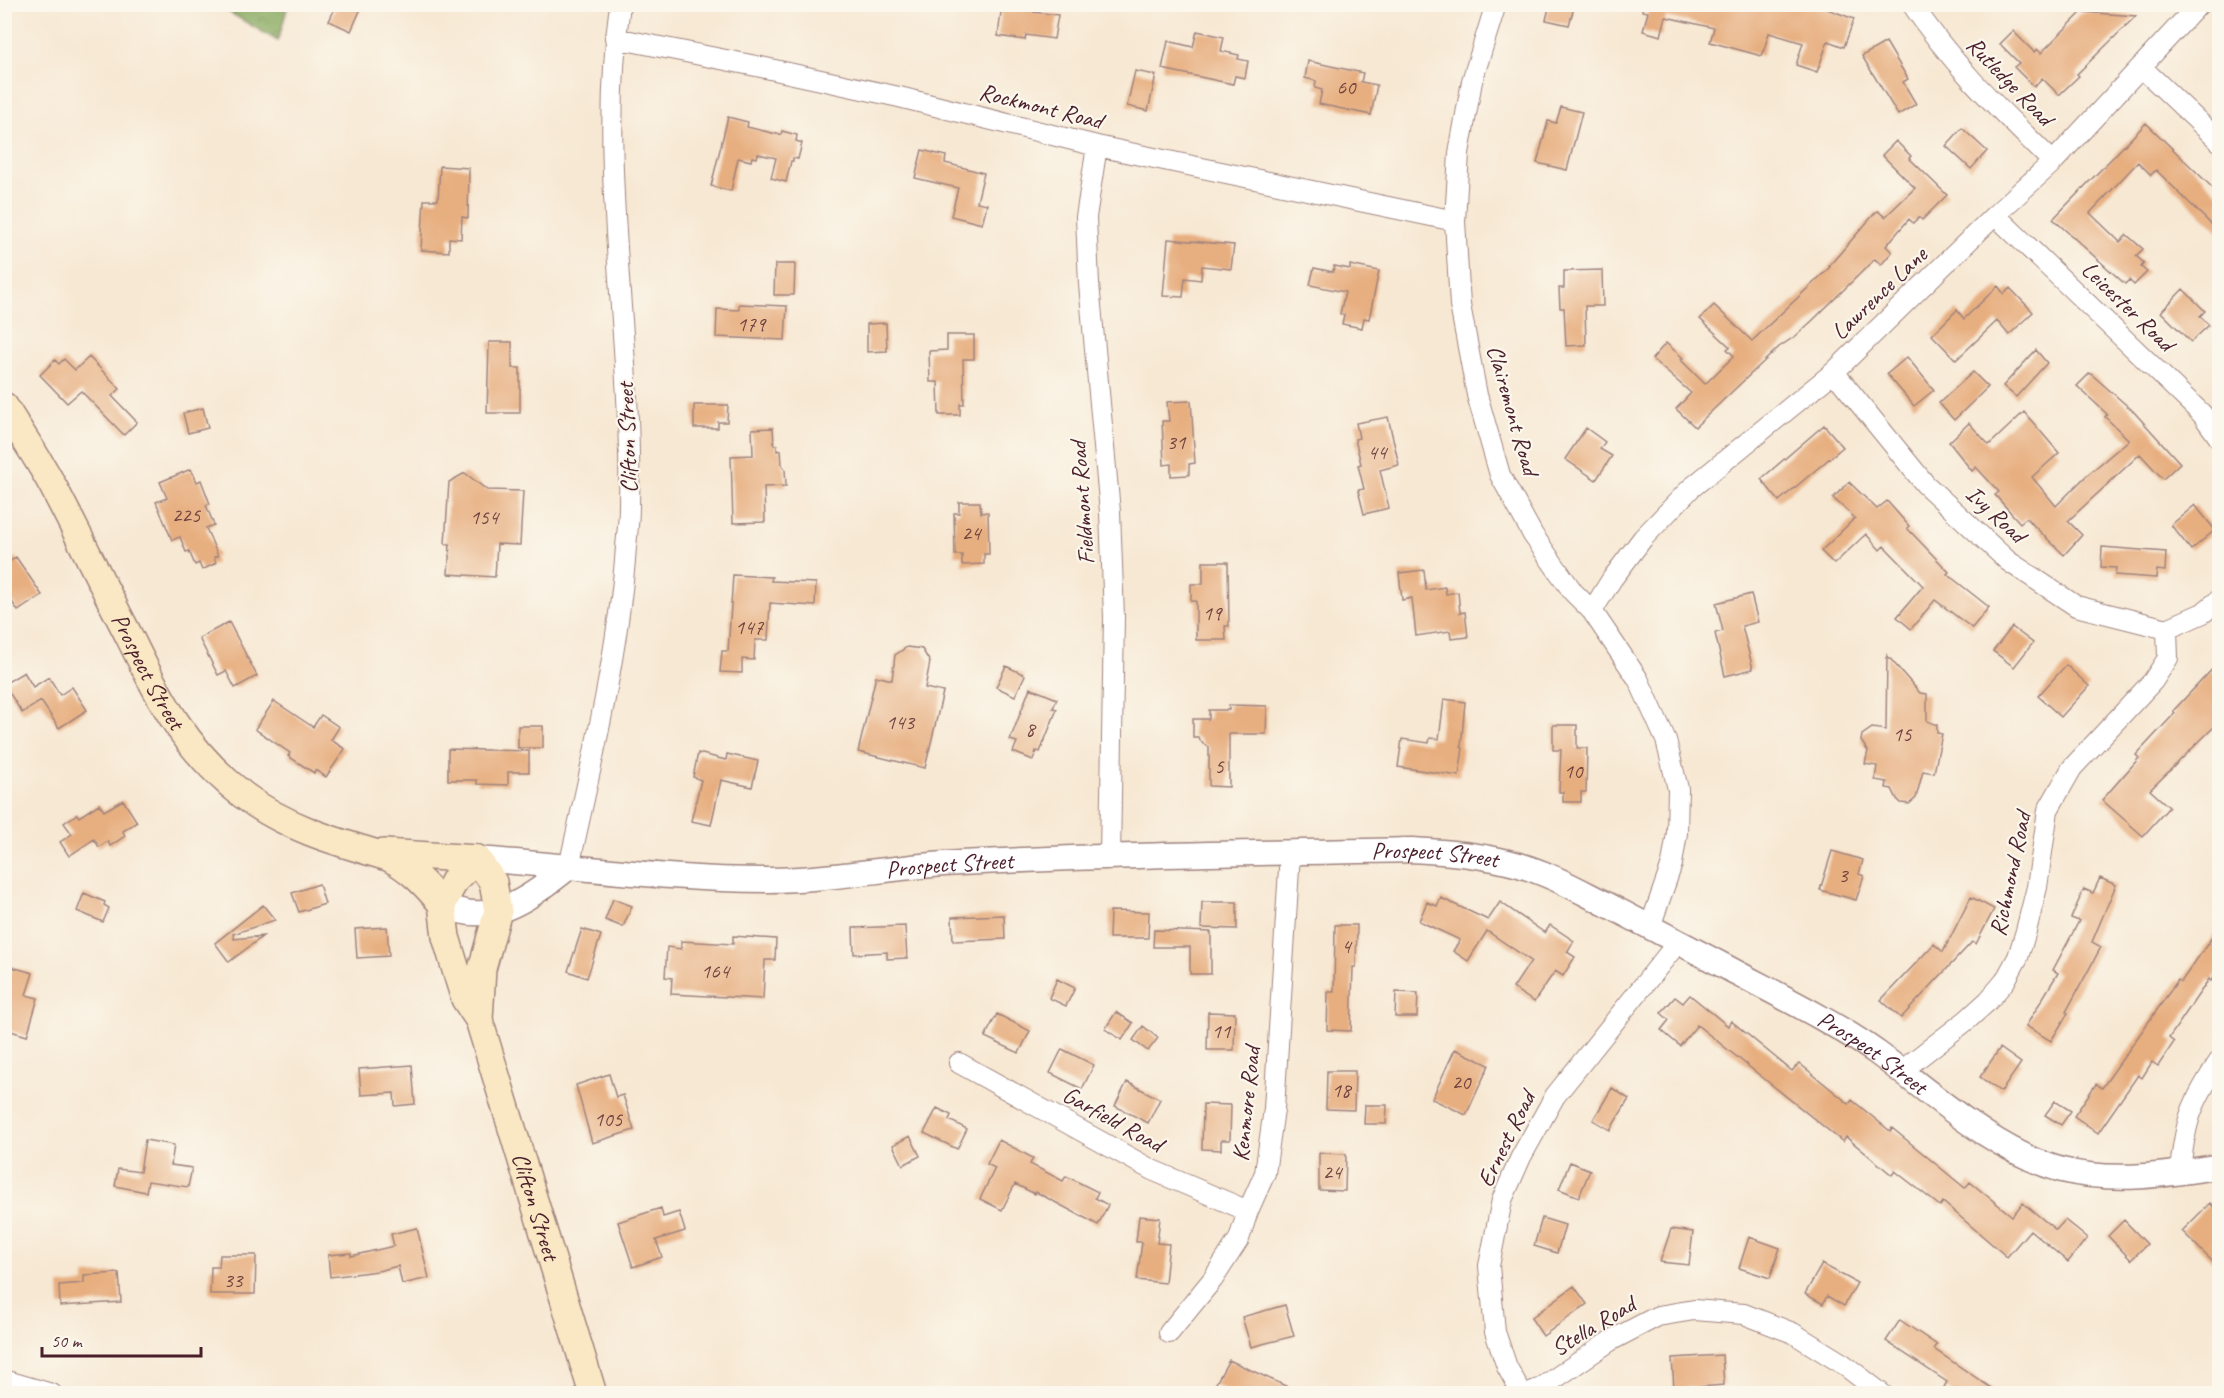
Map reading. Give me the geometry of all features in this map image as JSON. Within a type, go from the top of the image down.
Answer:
[{"type":"main road","name":"Prospect Street","points":[[4,406],[57,493],[157,693],[186,739],[223,778],[272,814],[302,830],[371,852],[400,864],[414,874],[442,904]]},
{"type":"main road","name":"Prospect Street","points":[[371,852],[477,859]]},
{"type":"main road","points":[[442,904],[455,880],[477,859]]},
{"type":"main road","name":"Clifton Street","points":[[477,859],[493,882],[498,911],[482,969],[478,1020]]},
{"type":"main road","name":"Clifton Street","points":[[442,904],[446,936],[465,999],[478,1020],[593,1394]]},
{"type":"street","name":"Clifton Street","points":[[569,867],[600,724],[614,646],[621,602],[630,507],[626,386],[612,164],[615,38],[620,4]]},
{"type":"street","name":"Clairemont Road","points":[[1496,4],[1472,81],[1460,153],[1455,221],[1460,305],[1477,395],[1500,475],[1533,535],[1573,592],[1592,611],[1638,679],[1666,740],[1678,789],[1677,833],[1672,864],[1650,927]]},
{"type":"street","name":"Rutledge Road","points":[[1912,4],[1960,69],[2053,162]]},
{"type":"street","name":"Lawrence Lane","points":[[1592,611],[1612,579],[1643,538],[1690,489],[1834,372],[1995,215],[2053,162],[2199,4]]},
{"type":"street","name":"Rockmont Road","points":[[615,38],[899,97],[1097,147],[1281,183],[1455,221]]},
{"type":"street","points":[[2141,68],[2220,142]]},
{"type":"street","name":"Fieldmont Road","points":[[1097,147],[1086,217],[1090,296],[1110,512],[1114,617],[1110,857]]},
{"type":"street","name":"Leicester Road","points":[[1995,215],[2202,414],[2220,439]]},
{"type":"street","name":"Ivy Road","points":[[1834,372],[1925,484],[2008,561],[2076,606],[2167,629]]},
{"type":"street","points":[[2167,629],[2203,613],[2220,599]]},
{"type":"street","name":"Richmond Road","points":[[1900,1072],[1967,1020],[2005,981],[2018,957],[2026,931],[2037,887],[2048,810],[2072,768],[2121,717],[2168,658],[2167,629]]},
{"type":"street","name":"Prospect Street","points":[[477,859],[690,877],[768,880],[824,877],[959,863],[1110,857],[1412,850],[1468,854],[1495,859],[1545,874],[1650,927],[1845,1032],[1998,1141],[2022,1155],[2064,1171],[2119,1177],[2220,1166]]},
{"type":"street","name":"Kenmore Road","points":[[1169,1333],[1213,1280],[1239,1239],[1248,1211],[1265,1173],[1274,1109],[1290,853]]},
{"type":"street","name":"Prospect Street","points":[[442,904],[469,914],[482,915],[498,911],[527,897],[569,867]]},
{"type":"street","name":"Ernest Road","points":[[1522,1394],[1507,1367],[1495,1332],[1489,1266],[1502,1200],[1521,1157],[1555,1096],[1678,942]]},
{"type":"street","points":[[2180,1172],[2183,1137],[2188,1115],[2197,1094],[2220,1060]]},
{"type":"street","name":"Garfield Road","points":[[959,1063],[1152,1170],[1248,1211]]},
{"type":"street","name":"Stella Road","points":[[1526,1394],[1540,1388],[1610,1341],[1658,1316],[1694,1310],[1744,1314],[1793,1333],[1843,1364],[1882,1394]]},
{"type":"street","points":[[4,1380],[52,1394]]},
{"type":"green space","points":[[217,5],[288,5],[278,41]]},
{"type":"building","points":[[337,4],[363,4],[351,31],[329,21]]},
{"type":"building","points":[[1002,4],[1035,4],[1034,12],[1058,15],[1054,39],[1026,35],[1025,40],[998,36]]},
{"type":"building","points":[[1550,4],[1575,4],[1569,25],[1546,20]]},
{"type":"building","points":[[1643,4],[1814,4],[1854,19],[1844,47],[1828,41],[1817,72],[1796,65],[1803,43],[1769,33],[1762,56],[1710,42],[1714,28],[1666,17],[1661,36],[1643,31],[1648,12],[1642,11]]},
{"type":"building","points":[[2082,12],[2136,16],[2059,95],[2042,78],[2034,87],[2014,67],[2019,63],[2000,44],[2013,31],[2034,52],[2037,49],[2041,53]]},
{"type":"building","points":[[1197,31],[1224,37],[1221,51],[1239,55],[1238,59],[1248,61],[1245,78],[1235,76],[1233,84],[1162,69],[1168,41],[1193,47]]},
{"type":"building","points":[[1886,42],[1908,79],[1903,82],[1916,104],[1898,115],[1862,56]]},
{"type":"building","points":[[1308,61],[1363,73],[1361,82],[1377,85],[1371,115],[1319,104],[1322,90],[1315,88],[1316,81],[1305,78]]},
{"type":"building","points":[[1135,71],[1156,75],[1148,111],[1127,106]]},
{"type":"building","points":[[1561,107],[1582,112],[1567,170],[1537,163],[1548,121],[1556,123]]},
{"type":"building","points":[[728,117],[748,122],[747,127],[781,135],[782,131],[797,135],[796,141],[802,143],[798,159],[793,158],[791,161],[786,182],[771,178],[776,158],[758,154],[757,158],[752,157],[751,161],[738,158],[731,191],[711,186]]},
{"type":"building","points":[[2146,123],[2220,195],[2220,233],[2156,170],[2151,175],[2138,162],[2090,213],[2120,242],[2127,235],[2143,249],[2136,256],[2144,263],[2141,267],[2147,272],[2134,285],[2129,280],[2125,284],[2053,219]]},
{"type":"building","points":[[1962,128],[1987,151],[1971,169],[1946,146]]},
{"type":"building","points":[[1896,141],[1911,156],[1909,158],[1947,195],[1922,220],[1919,217],[1913,223],[1909,219],[1886,246],[1892,252],[1881,265],[1875,259],[1797,335],[1779,347],[1695,427],[1676,409],[1691,393],[1652,359],[1666,343],[1683,358],[1681,360],[1705,384],[1734,356],[1727,349],[1730,347],[1700,319],[1714,305],[1752,341],[1830,267],[1875,213],[1878,211],[1885,217],[1915,188],[1882,155]]},
{"type":"building","points":[[922,150],[946,156],[945,163],[984,173],[977,202],[987,204],[982,224],[951,216],[958,188],[915,178]]},
{"type":"building","points":[[440,166],[469,168],[468,218],[462,217],[461,239],[449,238],[449,252],[421,250],[424,200],[438,200]]},
{"type":"building","points":[[1168,239],[1234,245],[1231,269],[1202,266],[1201,280],[1185,278],[1183,297],[1163,296]]},
{"type":"building","points":[[775,264],[795,264],[794,295],[774,295]]},
{"type":"building","points":[[1350,265],[1379,271],[1369,319],[1364,318],[1362,328],[1342,324],[1344,315],[1340,314],[1345,292],[1310,285],[1314,268],[1333,272],[1334,266],[1350,269]]},
{"type":"building","points":[[1602,270],[1603,306],[1585,306],[1586,345],[1566,346],[1564,308],[1560,308],[1559,288],[1564,288],[1564,271]]},
{"type":"building","points":[[1998,286],[2004,294],[2010,288],[2033,312],[2009,335],[1997,321],[1956,360],[1932,335],[1957,310],[1964,319]]},
{"type":"building","points":[[2183,289],[2205,311],[2200,316],[2209,325],[2191,342],[2161,312]]},
{"type":"building","points":[[739,304],[787,306],[785,340],[716,337],[717,309],[739,310]]},
{"type":"building","points":[[886,323],[887,351],[867,352],[867,324]]},
{"type":"building","points":[[947,335],[974,335],[974,359],[963,359],[964,404],[960,404],[960,415],[939,415],[938,382],[930,382],[929,351],[947,350]]},
{"type":"building","points":[[489,342],[512,342],[512,368],[520,368],[520,413],[487,413]]},
{"type":"building","points":[[2036,350],[2047,363],[2016,397],[2003,386]]},
{"type":"building","points":[[89,357],[120,389],[112,396],[137,422],[124,435],[81,391],[67,403],[40,375],[55,360],[59,364],[64,359],[75,370]]},
{"type":"building","points":[[1907,357],[1934,390],[1914,406],[1887,374]]},
{"type":"building","points":[[1973,372],[1988,387],[1954,420],[1939,403]]},
{"type":"building","points":[[2090,373],[2133,411],[2180,463],[2163,479],[2140,454],[2068,521],[2082,535],[2064,555],[2026,518],[2020,523],[1995,495],[1999,492],[1976,467],[1972,471],[1949,442],[1969,423],[1989,445],[2024,412],[2059,453],[2032,477],[2056,506],[2086,476],[2129,440],[2105,417],[2107,414],[2077,386]]},
{"type":"building","points":[[1191,401],[1195,463],[1189,464],[1189,475],[1171,476],[1171,464],[1164,465],[1162,421],[1169,421],[1167,402]]},
{"type":"building","points":[[694,405],[728,405],[727,422],[718,422],[718,428],[694,428]]},
{"type":"building","points":[[203,408],[208,428],[188,433],[183,413]]},
{"type":"building","points":[[1388,417],[1399,465],[1380,470],[1389,508],[1364,514],[1358,490],[1364,489],[1358,465],[1361,464],[1355,439],[1359,438],[1356,423]]},
{"type":"building","points":[[1824,425],[1843,447],[1779,501],[1761,479]]},
{"type":"building","points":[[773,428],[774,445],[777,445],[777,451],[781,450],[786,486],[764,487],[765,522],[733,523],[731,456],[753,455],[752,429]]},
{"type":"building","points":[[1586,428],[1605,442],[1600,449],[1612,456],[1596,480],[1565,459]]},
{"type":"building","points":[[191,469],[197,482],[201,480],[210,504],[206,505],[214,525],[206,528],[218,556],[214,557],[216,563],[202,570],[199,563],[195,565],[189,551],[186,552],[180,537],[172,540],[156,502],[167,498],[160,482]]},
{"type":"building","points":[[465,473],[487,490],[523,491],[520,545],[497,544],[495,577],[448,574],[450,544],[445,544],[449,482]]},
{"type":"building","points":[[1849,482],[1877,509],[1887,501],[1909,526],[1907,528],[1949,572],[1947,574],[1989,607],[1972,628],[1935,600],[1911,629],[1897,617],[1923,586],[1884,546],[1880,550],[1866,534],[1834,564],[1821,551],[1855,518],[1833,498]]},
{"type":"building","points":[[959,502],[980,502],[981,513],[988,512],[989,554],[984,554],[984,564],[962,565],[962,555],[955,555],[954,513],[959,513]]},
{"type":"building","points":[[2195,505],[2215,530],[2191,550],[2171,525]]},
{"type":"building","points":[[2102,547],[2166,552],[2165,571],[2157,570],[2156,578],[2115,575],[2116,568],[2101,567]]},
{"type":"building","points":[[16,557],[42,595],[18,611],[4,590],[4,566]]},
{"type":"building","points":[[1203,562],[1228,562],[1229,626],[1225,626],[1226,640],[1196,640],[1196,601],[1191,601],[1191,584],[1203,584]]},
{"type":"building","points":[[1424,570],[1426,590],[1445,587],[1446,594],[1458,592],[1460,613],[1465,612],[1468,637],[1451,639],[1450,631],[1416,636],[1412,598],[1402,600],[1399,573]]},
{"type":"building","points":[[733,575],[772,577],[771,581],[816,583],[815,606],[770,603],[768,640],[755,640],[754,660],[742,659],[742,673],[720,672],[722,651],[728,651]]},
{"type":"building","points":[[1751,594],[1758,622],[1742,626],[1753,669],[1725,676],[1715,633],[1723,631],[1716,603]]},
{"type":"building","points":[[229,622],[257,676],[235,688],[226,671],[218,675],[199,638]]},
{"type":"building","points":[[2012,627],[2033,643],[2014,667],[1993,651]]},
{"type":"building","points":[[907,647],[922,649],[930,662],[925,688],[943,692],[925,768],[858,752],[876,676],[892,680],[895,655]]},
{"type":"building","points":[[1887,655],[1920,693],[1927,694],[1927,721],[1937,725],[1937,733],[1942,734],[1934,773],[1923,771],[1916,798],[1909,804],[1901,803],[1892,789],[1886,788],[1887,782],[1875,780],[1877,766],[1865,764],[1868,751],[1861,741],[1862,735],[1872,728],[1886,730]]},
{"type":"building","points":[[2220,661],[2220,721],[2150,790],[2169,807],[2143,836],[2102,800],[2139,758],[2136,755],[2175,713],[2173,711]]},
{"type":"building","points":[[2066,665],[2089,686],[2061,717],[2038,696]]},
{"type":"building","points":[[1006,666],[1025,675],[1015,696],[996,687]]},
{"type":"building","points":[[24,672],[33,687],[49,677],[60,695],[72,687],[87,710],[59,728],[41,701],[22,713],[4,684]]},
{"type":"building","points":[[1030,688],[1057,699],[1053,708],[1057,709],[1040,752],[1036,751],[1033,760],[1013,752],[1017,742],[1010,740]]},
{"type":"building","points":[[1444,699],[1465,702],[1459,776],[1398,767],[1402,739],[1429,743],[1430,738],[1439,739]]},
{"type":"building","points":[[274,701],[313,727],[321,715],[339,727],[331,740],[345,749],[326,777],[315,770],[314,773],[288,756],[290,753],[255,729]]},
{"type":"building","points":[[1229,705],[1267,706],[1266,734],[1229,734],[1229,787],[1209,786],[1209,747],[1203,744],[1198,737],[1193,737],[1193,719],[1209,719],[1209,710],[1229,710]]},
{"type":"building","points":[[1553,725],[1577,725],[1577,748],[1587,748],[1586,792],[1581,792],[1581,802],[1563,802],[1563,792],[1559,792],[1561,750],[1553,750]]},
{"type":"building","points":[[518,726],[543,726],[543,748],[518,748]]},
{"type":"building","points":[[448,749],[529,751],[529,772],[508,772],[508,785],[477,784],[477,780],[448,780]]},
{"type":"building","points":[[698,753],[726,760],[727,754],[758,761],[752,787],[721,780],[711,825],[691,821],[701,780],[693,777]]},
{"type":"building","points":[[123,800],[137,822],[123,831],[125,836],[110,846],[108,841],[99,847],[94,839],[69,856],[60,842],[72,834],[64,823],[77,814],[79,817],[99,804],[104,811]]},
{"type":"building","points":[[1832,851],[1863,860],[1859,874],[1864,876],[1856,900],[1820,890]]},
{"type":"building","points":[[2100,878],[2116,885],[2092,942],[2101,947],[2066,1012],[2068,1013],[2051,1041],[2026,1026],[2058,973],[2053,970],[2079,921],[2071,918],[2084,889],[2093,893]]},
{"type":"building","points":[[319,884],[325,904],[299,912],[292,893]]},
{"type":"building","points":[[84,893],[105,902],[104,905],[109,908],[103,922],[77,911]]},
{"type":"building","points":[[1971,897],[1994,909],[1976,944],[1972,942],[1901,1018],[1881,1000],[1934,944],[1943,952]]},
{"type":"building","points":[[1441,898],[1488,920],[1500,902],[1545,933],[1550,925],[1574,941],[1567,952],[1575,957],[1563,976],[1555,971],[1534,1002],[1513,988],[1531,961],[1487,931],[1468,961],[1453,951],[1460,940],[1419,921],[1427,902],[1437,906]]},
{"type":"building","points":[[613,899],[632,906],[623,927],[605,920]]},
{"type":"building","points":[[1202,902],[1237,902],[1237,929],[1201,928]]},
{"type":"building","points":[[263,905],[275,920],[233,934],[234,939],[263,936],[229,962],[215,943]]},
{"type":"building","points":[[1110,911],[1149,912],[1148,938],[1109,938]]},
{"type":"building","points":[[1004,915],[1005,939],[953,941],[952,917]]},
{"type":"building","points":[[1335,925],[1357,925],[1351,1031],[1327,1030],[1328,992],[1334,992]]},
{"type":"building","points":[[905,926],[907,958],[887,959],[887,952],[854,954],[853,928]]},
{"type":"building","points":[[2220,926],[2220,969],[2211,981],[2209,979],[2169,1038],[2174,1042],[2158,1066],[2152,1062],[2142,1078],[2138,1075],[2098,1133],[2074,1116],[2096,1084],[2102,1088],[2178,980],[2181,982]]},
{"type":"building","points":[[387,927],[389,956],[357,958],[355,929]]},
{"type":"building","points":[[582,929],[601,935],[587,978],[568,971]]},
{"type":"building","points":[[1154,930],[1211,932],[1211,974],[1190,974],[1190,947],[1153,947]]},
{"type":"building","points":[[733,936],[776,939],[775,960],[765,960],[763,999],[671,994],[672,978],[665,977],[667,947],[681,949],[681,941],[733,944]]},
{"type":"building","points":[[12,967],[33,973],[26,995],[38,998],[27,1036],[4,1029],[4,992]]},
{"type":"building","points":[[1057,979],[1075,988],[1066,1006],[1049,998]]},
{"type":"building","points":[[1396,992],[1418,993],[1417,1017],[1395,1017]]},
{"type":"building","points":[[1690,995],[1728,1026],[1731,1021],[1792,1071],[1799,1063],[1849,1104],[1852,1100],[1890,1131],[1892,1128],[1965,1188],[1970,1182],[2012,1216],[2023,1203],[2056,1230],[2065,1220],[2087,1238],[2068,1262],[2030,1230],[2007,1257],[1943,1202],[1940,1206],[1895,1171],[1892,1175],[1846,1137],[1843,1142],[1697,1025],[1680,1046],[1661,1030],[1669,1020],[1661,1013],[1675,997],[1683,1003]]},
{"type":"building","points":[[1116,1012],[1133,1023],[1122,1040],[1105,1029]]},
{"type":"building","points":[[1208,1012],[1235,1013],[1234,1050],[1207,1050]]},
{"type":"building","points":[[997,1014],[1030,1031],[1019,1053],[985,1037]]},
{"type":"building","points":[[1143,1026],[1158,1038],[1148,1051],[1133,1040]]},
{"type":"building","points":[[2000,1048],[2021,1063],[2001,1092],[1980,1077]]},
{"type":"building","points":[[1062,1049],[1094,1065],[1082,1089],[1050,1073]]},
{"type":"building","points":[[1455,1049],[1489,1065],[1466,1115],[1432,1099]]},
{"type":"building","points":[[412,1065],[415,1104],[395,1106],[394,1093],[361,1095],[359,1069]]},
{"type":"building","points":[[1327,1071],[1355,1071],[1354,1110],[1326,1109]]},
{"type":"building","points":[[609,1074],[616,1097],[623,1095],[634,1130],[592,1143],[576,1085]]},
{"type":"building","points":[[1127,1082],[1160,1099],[1148,1123],[1115,1106]]},
{"type":"building","points":[[1612,1088],[1629,1099],[1610,1130],[1593,1120]]},
{"type":"building","points":[[2055,1101],[2071,1111],[2061,1125],[2045,1115]]},
{"type":"building","points":[[1203,1104],[1231,1105],[1230,1140],[1221,1140],[1221,1150],[1202,1149]]},
{"type":"building","points":[[1365,1105],[1387,1105],[1386,1124],[1364,1124]]},
{"type":"building","points":[[937,1108],[951,1115],[949,1120],[967,1129],[957,1149],[924,1133]]},
{"type":"building","points":[[910,1136],[920,1156],[903,1165],[893,1145]]},
{"type":"building","points":[[145,1140],[174,1145],[171,1165],[192,1168],[188,1187],[148,1181],[146,1192],[115,1186],[118,1169],[140,1172]]},
{"type":"building","points":[[999,1140],[1033,1158],[1030,1164],[1063,1181],[1066,1176],[1098,1192],[1095,1198],[1108,1205],[1098,1225],[1036,1192],[1035,1194],[1015,1184],[1002,1210],[980,1199],[995,1168],[987,1164]]},
{"type":"building","points":[[1319,1153],[1346,1154],[1345,1191],[1319,1190]]},
{"type":"building","points":[[1570,1162],[1590,1170],[1579,1197],[1559,1189]]},
{"type":"building","points":[[2210,1203],[2220,1213],[2220,1269],[2182,1231]]},
{"type":"building","points":[[661,1208],[663,1217],[679,1212],[685,1231],[656,1240],[662,1257],[633,1267],[618,1222]]},
{"type":"building","points":[[1139,1216],[1160,1218],[1157,1243],[1169,1244],[1165,1283],[1137,1280],[1142,1242],[1136,1242]]},
{"type":"building","points":[[1542,1218],[1565,1225],[1557,1253],[1534,1246]]},
{"type":"building","points":[[2124,1220],[2147,1244],[2131,1260],[2108,1236]]},
{"type":"building","points":[[417,1228],[429,1278],[402,1284],[398,1266],[330,1277],[328,1255],[351,1253],[351,1256],[394,1246],[391,1234]]},
{"type":"building","points":[[1671,1229],[1693,1232],[1689,1265],[1660,1262]]},
{"type":"building","points":[[1749,1237],[1780,1248],[1770,1278],[1739,1268]]},
{"type":"building","points":[[220,1255],[256,1255],[255,1294],[210,1294],[211,1267],[219,1267]]},
{"type":"building","points":[[1822,1264],[1857,1283],[1844,1306],[1827,1296],[1823,1304],[1805,1294]]},
{"type":"building","points":[[119,1273],[121,1302],[60,1306],[59,1285],[84,1283],[84,1275]]},
{"type":"building","points":[[1574,1286],[1587,1304],[1543,1336],[1531,1318]]},
{"type":"building","points":[[1285,1305],[1294,1336],[1251,1347],[1242,1317]]},
{"type":"building","points":[[1900,1320],[1937,1345],[1934,1349],[2000,1394],[1953,1394],[1944,1387],[1947,1382],[1886,1341]]},
{"type":"building","points":[[1722,1355],[1724,1385],[1674,1389],[1672,1358]]},
{"type":"building","points":[[1229,1360],[1303,1394],[1234,1394],[1215,1385]]}]
